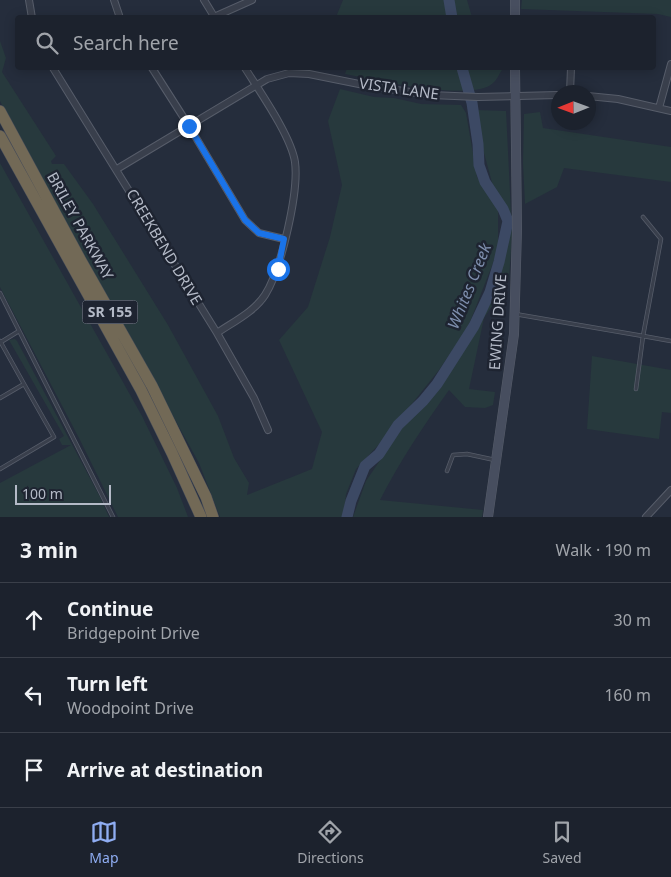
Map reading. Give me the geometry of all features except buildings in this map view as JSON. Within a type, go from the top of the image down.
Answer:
[{"type":"highway","name":"BRILEY PARKWAY","points":[[0,111],[152,386],[206,497],[213,517]]},
{"type":"highway","name":"BRILEY PARKWAY","points":[[0,136],[141,390],[201,517]]},
{"type":"street","points":[[29,0],[32,15]]},
{"type":"street","points":[[114,0],[119,15]]},
{"type":"street","points":[[204,0],[214,15]]},
{"type":"street","points":[[219,15],[252,0]]},
{"type":"street","points":[[515,0],[515,15]]},
{"type":"street","points":[[659,108],[671,64]]},
{"type":"street","name":"CREEKBEND DRIVE","points":[[54,70],[217,333],[254,398],[268,430]]},
{"type":"street","points":[[153,70],[245,220],[259,233],[284,239]]},
{"type":"street","points":[[217,333],[245,316],[264,296],[278,269],[296,188],[295,161],[287,139],[246,70]]},
{"type":"street","name":"EWING DRIVE","points":[[488,517],[514,334],[517,229],[515,70]]},
{"type":"street","points":[[570,85],[571,70]]},
{"type":"street","name":"VISTA LANE","points":[[117,169],[267,79],[289,73],[309,74],[369,86],[432,95],[551,95]]},
{"type":"street","points":[[596,97],[618,99],[671,112]]},
{"type":"street","points":[[646,517],[671,490]]},
{"type":"lane","points":[[636,389],[643,336],[661,239],[643,217]]},
{"type":"lane","points":[[0,293],[113,517]]},
{"type":"lane","points":[[514,314],[671,341]]},
{"type":"lane","points":[[0,468],[54,436],[0,342],[20,331]]},
{"type":"lane","points":[[0,398],[24,384]]},
{"type":"lane","points":[[447,471],[453,455],[467,454],[496,460]]},
{"type":"shaded area","points":[[343,0],[467,0],[471,15],[337,15]]},
{"type":"shaded area","points":[[522,0],[671,0],[671,17],[658,14],[521,9]]},
{"type":"shaded area","points":[[0,41],[6,58],[2,72],[56,156],[51,161],[52,164],[64,164],[93,204],[168,325],[218,416],[234,458],[249,483],[247,495],[312,469],[322,432],[279,340],[308,307],[330,237],[342,185],[328,121],[340,89],[374,97],[394,98],[421,104],[461,105],[466,113],[477,177],[498,210],[498,250],[468,327],[439,370],[382,441],[356,469],[346,494],[344,517],[220,517],[199,463],[0,101]]},
{"type":"shaded area","points":[[346,70],[502,70],[493,83],[482,89],[465,91],[422,88],[345,74]]},
{"type":"shaded area","points":[[476,110],[506,111],[512,233],[509,280],[484,318],[469,389],[495,392],[493,405],[485,408],[465,407],[449,390],[430,416],[380,500],[483,510],[482,517],[353,517],[366,481],[402,428],[445,379],[478,325],[500,277],[510,235],[509,215],[493,186],[481,142]]},
{"type":"shaded area","points":[[540,112],[543,128],[551,130],[671,147],[671,182],[564,168],[557,187],[525,204],[523,163],[524,114]]},
{"type":"shaded area","points":[[0,163],[142,416],[177,488],[188,517],[118,517],[0,287]]},
{"type":"shaded area","points":[[15,339],[100,497],[109,517],[0,517],[0,483],[71,445],[62,445],[59,439],[64,436],[9,340]]},
{"type":"shaded area","points":[[592,356],[671,370],[671,413],[662,412],[659,439],[587,429]]},
{"type":"waterway","name":"Whites Creek","points":[[449,0],[452,15]]},
{"type":"waterway","name":"Whites Creek","points":[[347,517],[351,501],[365,466],[379,454],[398,425],[423,401],[437,384],[474,326],[490,292],[499,262],[508,221],[503,209],[485,182],[479,165],[472,103],[463,70]]},
{"type":"route","points":[[189,126],[245,220],[259,233],[284,239],[278,269]]}]
